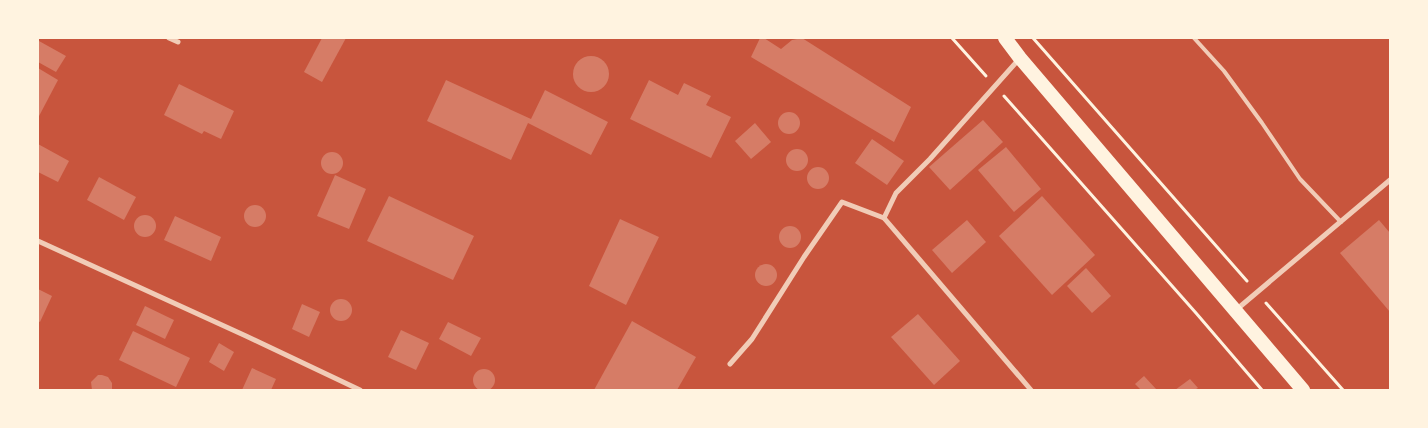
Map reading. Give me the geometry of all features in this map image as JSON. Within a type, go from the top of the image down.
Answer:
[{"type":"highway","points":[[1005,38],[1303,390]]},
{"type":"street","points":[[168,38],[178,42]]},
{"type":"street","points":[[884,218],[896,194],[930,159],[1020,58]]},
{"type":"street","points":[[1235,311],[1390,180]]},
{"type":"street","points":[[730,364],[752,338],[842,202],[884,218],[1031,390]]},
{"type":"street","points":[[38,241],[360,390]]},
{"type":"lane","points":[[1194,38],[1224,71],[1262,122],[1300,179],[1341,222]]},
{"type":"path","points":[[952,38],[1262,390]]},
{"type":"path","points":[[1033,38],[1343,390]]},
{"type":"building","points":[[322,38],[346,38],[322,82],[304,72]]},
{"type":"building","points":[[760,38],[764,38],[781,49],[792,40],[802,38],[911,107],[894,142],[751,57]]},
{"type":"building","points":[[39,41],[66,56],[56,72],[38,62]]},
{"type":"building","points":[[591,56],[603,62],[609,74],[603,86],[591,92],[579,86],[573,74],[579,62]]},
{"type":"building","points":[[38,68],[58,80],[38,118]]},
{"type":"building","points":[[446,80],[531,119],[545,90],[608,122],[591,155],[528,123],[511,160],[427,121]]},
{"type":"building","points":[[649,80],[678,95],[684,83],[711,96],[706,105],[731,117],[711,158],[630,119]]},
{"type":"building","points":[[179,84],[234,111],[221,139],[204,131],[202,134],[164,115]]},
{"type":"building","points":[[789,112],[797,115],[800,123],[797,131],[789,134],[781,131],[778,123],[781,115]]},
{"type":"building","points":[[983,120],[1003,142],[950,190],[929,167]]},
{"type":"building","points":[[755,123],[771,142],[751,159],[735,141]]},
{"type":"building","points":[[872,139],[904,161],[887,185],[855,163]]},
{"type":"building","points":[[38,144],[69,161],[58,182],[38,172]]},
{"type":"building","points":[[1006,147],[1041,189],[1014,212],[978,170]]},
{"type":"building","points":[[797,149],[805,152],[808,160],[805,168],[797,171],[789,168],[786,160],[789,152]]},
{"type":"building","points":[[332,152],[340,155],[343,163],[340,171],[332,174],[324,171],[321,163],[324,155]]},
{"type":"building","points":[[818,167],[826,170],[829,178],[826,186],[818,189],[810,186],[807,178],[810,170]]},
{"type":"building","points":[[335,175],[366,189],[349,229],[317,216]]},
{"type":"building","points":[[99,177],[136,197],[124,220],[87,200]]},
{"type":"building","points":[[389,196],[474,236],[453,280],[367,241]]},
{"type":"building","points":[[1042,196],[1095,255],[1052,295],[999,236]]},
{"type":"building","points":[[255,205],[263,208],[266,216],[263,224],[255,227],[247,224],[244,216],[247,208]]},
{"type":"building","points":[[145,215],[153,218],[156,226],[153,234],[145,237],[137,234],[134,226],[137,218]]},
{"type":"building","points":[[175,216],[221,237],[211,261],[164,240]]},
{"type":"building","points":[[620,219],[659,237],[626,305],[589,286]]},
{"type":"building","points":[[967,220],[986,242],[952,273],[932,250]]},
{"type":"building","points":[[1379,220],[1390,233],[1390,312],[1340,253]]},
{"type":"building","points":[[790,226],[798,229],[801,237],[798,245],[790,248],[782,245],[779,237],[782,229]]},
{"type":"building","points":[[766,264],[774,267],[777,275],[774,283],[766,286],[758,283],[755,275],[758,267]]},
{"type":"building","points":[[1086,268],[1111,296],[1092,313],[1067,286]]},
{"type":"building","points":[[38,289],[52,296],[40,322],[38,321]]},
{"type":"building","points":[[341,299],[349,302],[352,310],[349,318],[341,321],[333,318],[330,310],[333,302]]},
{"type":"building","points":[[302,304],[320,312],[309,337],[292,329]]},
{"type":"building","points":[[145,306],[174,320],[165,339],[136,325]]},
{"type":"building","points":[[918,314],[960,361],[934,385],[891,337]]},
{"type":"building","points":[[632,321],[696,357],[677,390],[594,390]]},
{"type":"building","points":[[448,322],[481,338],[471,356],[439,339]]},
{"type":"building","points":[[401,330],[429,343],[416,370],[388,357]]},
{"type":"building","points":[[133,331],[190,358],[176,387],[119,360]]},
{"type":"building","points":[[219,343],[234,352],[224,371],[209,362]]},
{"type":"building","points":[[252,368],[276,379],[271,390],[242,390]]},
{"type":"building","points":[[484,369],[492,372],[495,380],[492,388],[484,391],[476,388],[473,380],[476,372]]},
{"type":"building","points":[[98,375],[108,377],[112,383],[112,390],[92,390],[91,382]]},
{"type":"building","points":[[1144,376],[1157,390],[1141,390],[1135,384]]},
{"type":"building","points":[[1190,379],[1198,388],[1194,390],[1175,390]]}]
